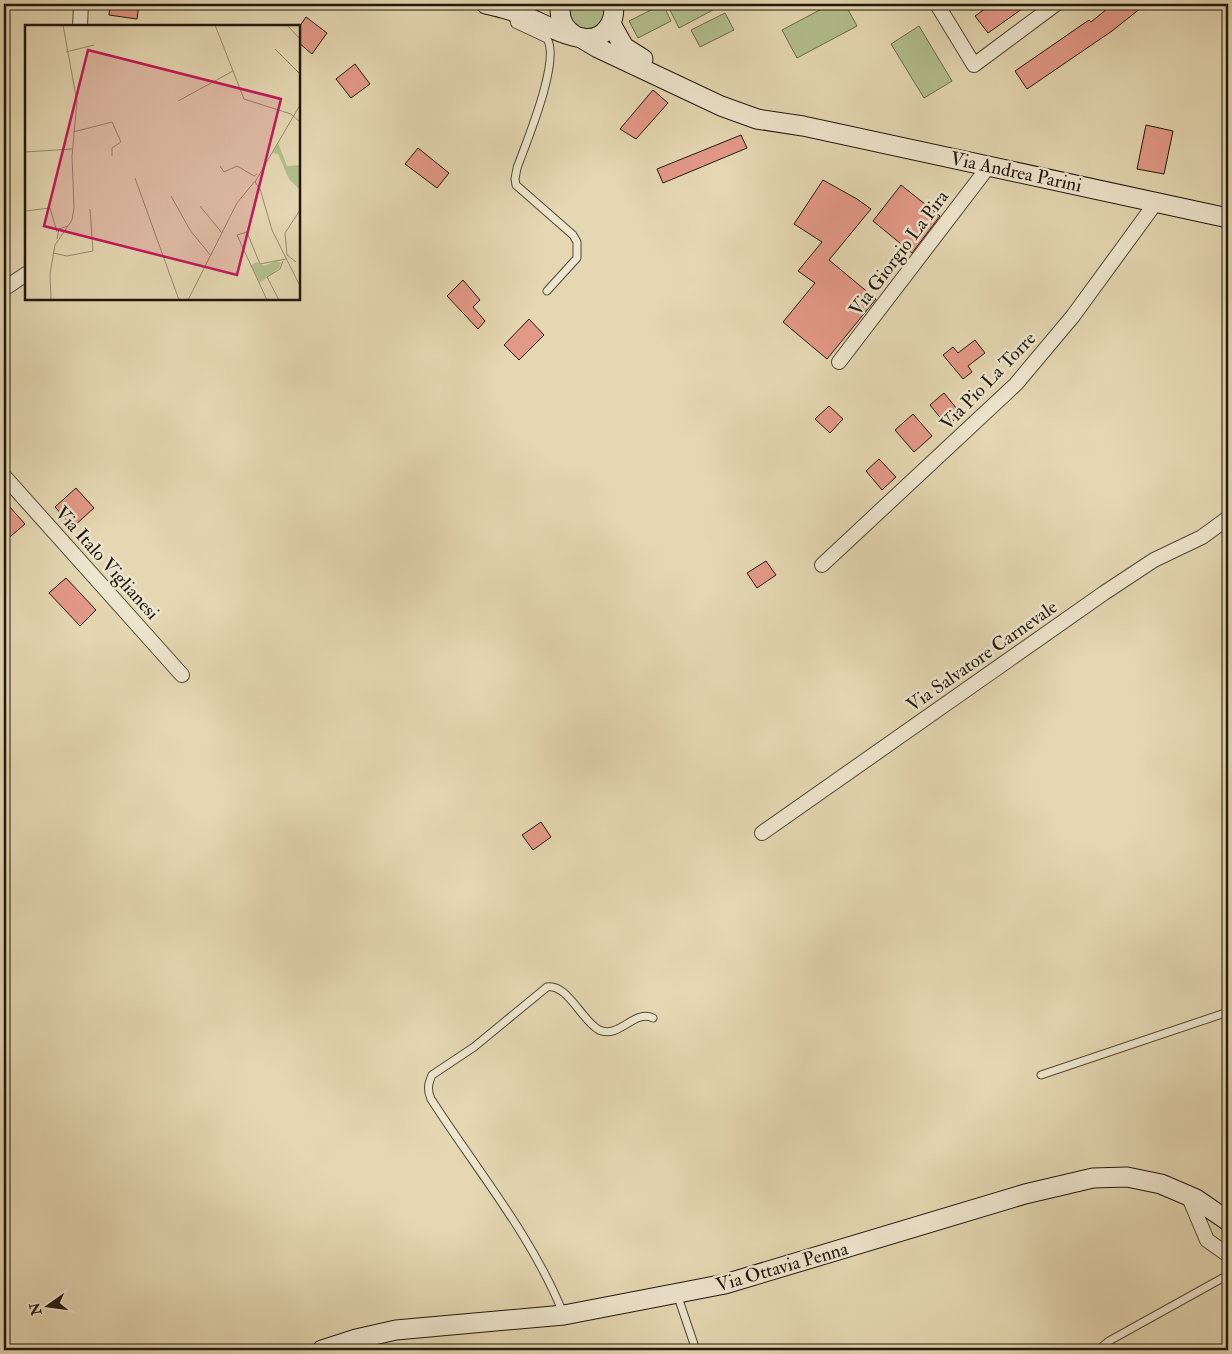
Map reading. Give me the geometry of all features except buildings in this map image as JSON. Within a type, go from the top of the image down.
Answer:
[{"type":"main road","points":[[486,4],[512,10],[579,37],[600,36],[614,12]]},
{"type":"main road","points":[[561,4],[560,18],[563,25],[598,48],[721,106],[757,120],[803,126]]},
{"type":"main road","points":[[614,12],[624,47],[633,54],[732,99],[803,126]]},
{"type":"main road","name":"Via Andrea Parini","points":[[803,126],[1157,201],[1228,218]]},
{"type":"main road","name":"Via Ottavia Penna","points":[[322,1350],[356,1339],[396,1330],[564,1315],[677,1294],[764,1274],[1025,1194],[1092,1178],[1127,1177],[1144,1180],[1188,1195],[1228,1221]]},
{"type":"street","points":[[80,25],[81,4]]},
{"type":"street","points":[[941,4],[938,6],[974,64],[1056,4]]},
{"type":"street","name":"Via Giorgio La Pira","points":[[839,362],[989,166]]},
{"type":"street","name":"Via Pio La Torre","points":[[822,565],[1016,384],[1073,316],[1157,201]]},
{"type":"street","points":[[4,290],[25,275]]},
{"type":"street","name":"Via Italo Viglianesi","points":[[4,476],[182,675]]},
{"type":"street","name":"Via Salvatore Carnevale","points":[[762,833],[1104,593],[1154,560],[1202,537],[1228,518]]},
{"type":"street","points":[[1188,1195],[1207,1240],[1228,1254]]},
{"type":"lane","points":[[512,10],[515,24],[547,39],[552,50],[540,105],[517,168],[516,185],[573,235],[577,242],[577,258],[547,291]]},
{"type":"lane","points":[[564,1315],[553,1288],[515,1224],[431,1100],[428,1092],[430,1080],[432,1075],[519,1012],[547,987],[552,986],[561,991],[593,1026],[602,1031],[612,1032],[642,1016],[654,1018]]},
{"type":"lane","points":[[1041,1075],[1228,1012]]},
{"type":"lane","points":[[1098,1350],[1109,1341],[1228,1275]]},
{"type":"lane","points":[[677,1294],[696,1350]]},
{"type":"green space","points":[[568,4],[606,4],[607,18],[592,31],[573,26],[567,8]]},
{"type":"green space","points":[[663,4],[671,21],[638,38],[629,21]]},
{"type":"green space","points":[[683,4],[709,4],[713,10],[679,28],[670,10]]},
{"type":"green space","points":[[831,4],[845,4],[857,26],[797,58],[782,30]]},
{"type":"green space","points":[[725,13],[734,30],[700,47],[691,30]]},
{"type":"green space","points":[[919,26],[952,81],[924,98],[891,44]]}]
